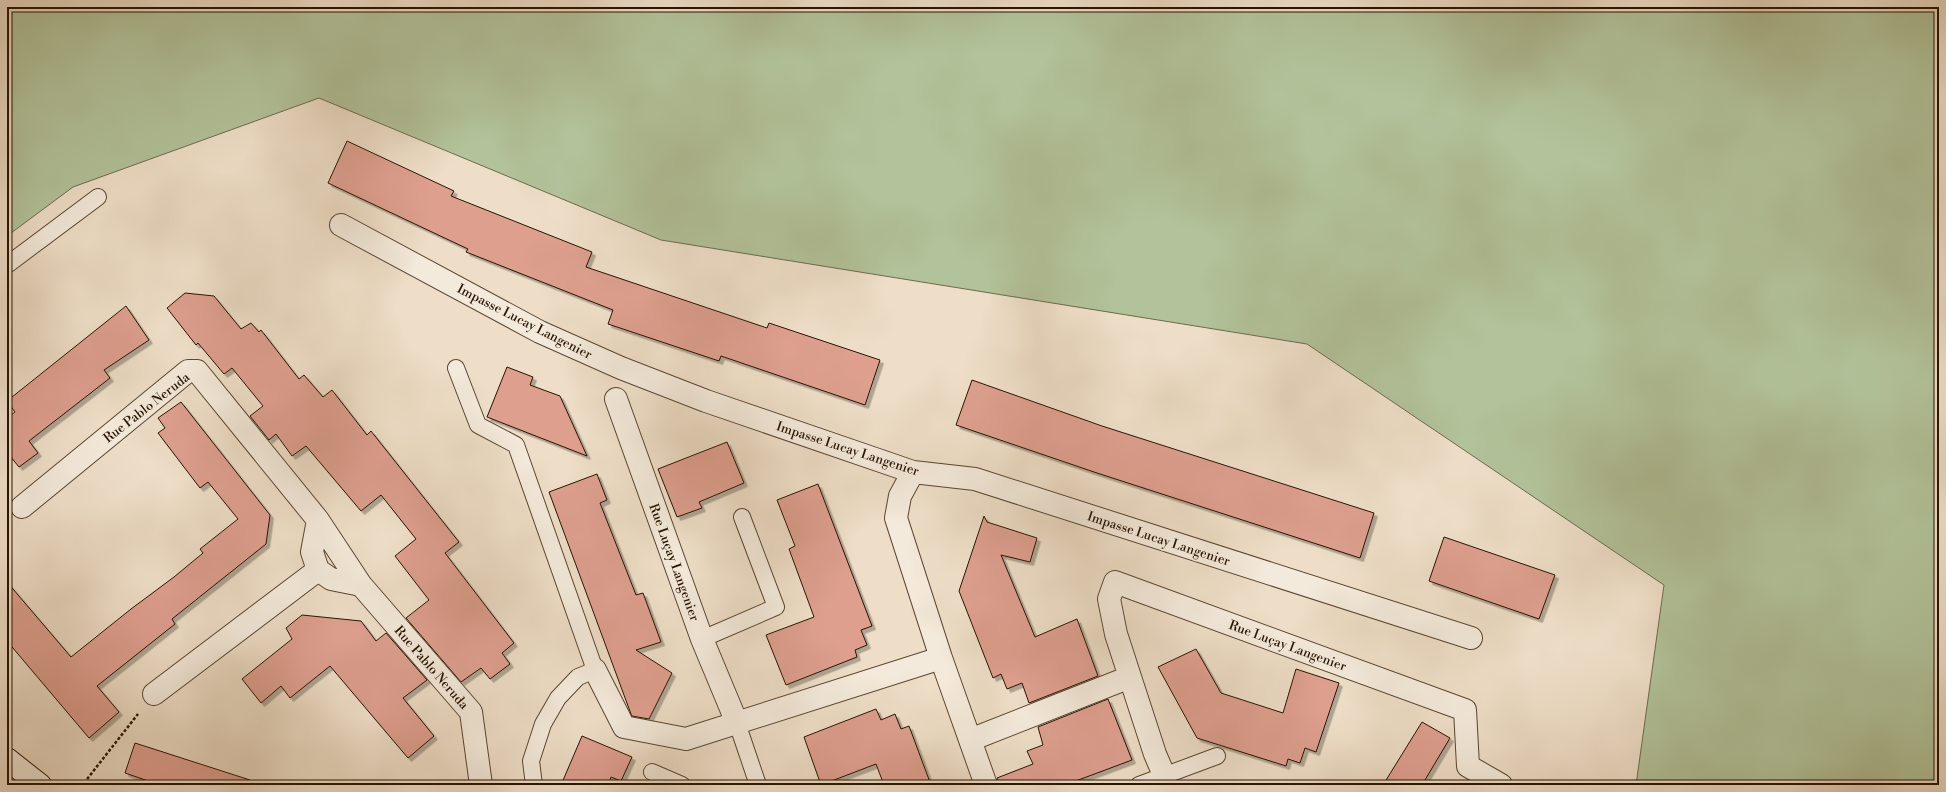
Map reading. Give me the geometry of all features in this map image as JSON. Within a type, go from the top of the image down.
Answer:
[{"type":"street","name":"Impasse Lucay Langenier","points":[[341,225],[540,332],[621,368],[706,400],[913,472],[975,480],[1471,638]]},
{"type":"street","name":"Rue Pablo Neruda","points":[[22,507],[188,371],[197,370],[318,520],[361,585],[471,712],[481,785]]},
{"type":"street","name":"Rue Luçay Langenier","points":[[616,399],[702,638],[737,723]]},
{"type":"street","points":[[913,472],[900,496],[896,518],[941,658],[986,785]]},
{"type":"street","points":[[318,520],[312,552],[318,570],[331,579],[361,585]]},
{"type":"street","points":[[154,694],[318,570]]},
{"type":"street","name":"Rue Luçay Langenier","points":[[1164,775],[1116,634],[1109,599],[1115,582],[1465,710],[1468,766],[1502,785]]},
{"type":"street","points":[[595,670],[624,727],[686,739],[941,658]]},
{"type":"street","points":[[970,740],[1130,677]]},
{"type":"street","points":[[7,759],[40,785]]},
{"type":"lane","points":[[7,265],[98,197]]},
{"type":"lane","points":[[456,368],[478,425],[516,445],[595,670],[578,677],[558,698],[543,724],[531,762],[534,785]]},
{"type":"lane","points":[[702,638],[776,607],[742,518]]},
{"type":"lane","points":[[737,723],[758,785]]},
{"type":"lane","points":[[1139,785],[1217,756]]},
{"type":"lane","points":[[652,772],[682,785]]},
{"type":"path","points":[[84,783],[154,694]]},
{"type":"green space","points":[[7,7],[1939,7],[1939,785],[1636,785],[1664,585],[1307,344],[661,240],[319,98],[73,187],[7,236]]},
{"type":"building","points":[[347,141],[454,191],[451,196],[592,252],[586,267],[767,328],[769,323],[880,360],[865,405],[721,356],[719,361],[608,324],[613,310],[466,252],[468,249],[328,183]]},
{"type":"building","points":[[185,293],[214,296],[241,329],[251,323],[259,332],[261,330],[299,379],[304,375],[323,397],[332,390],[367,435],[371,431],[459,542],[445,553],[514,643],[502,653],[510,664],[490,679],[481,668],[461,682],[406,618],[429,600],[395,556],[416,539],[381,495],[361,511],[306,446],[292,456],[276,434],[269,440],[250,416],[263,406],[232,368],[224,374],[198,343],[196,345],[167,308]]},
{"type":"building","points":[[126,306],[149,340],[104,370],[110,378],[29,441],[38,453],[19,467],[10,456],[7,458],[7,413],[10,416],[15,412],[7,401]]},
{"type":"building","points":[[507,367],[533,377],[530,385],[560,396],[587,456],[487,417]]},
{"type":"building","points":[[972,380],[1102,426],[1374,513],[1360,558],[1097,473],[956,425]]},
{"type":"building","points":[[181,402],[270,515],[266,544],[172,619],[175,624],[97,686],[119,712],[89,738],[7,641],[7,582],[71,657],[174,577],[203,553],[200,549],[238,519],[208,482],[200,488],[158,433],[165,428],[158,418]]},
{"type":"building","points":[[727,442],[744,483],[699,502],[702,508],[677,517],[658,469]]},
{"type":"building","points":[[597,474],[607,500],[600,503],[636,595],[643,593],[661,642],[636,650],[672,673],[649,719],[632,716],[631,714],[549,492]]},
{"type":"building","points":[[818,484],[872,626],[861,630],[867,645],[855,650],[857,657],[786,685],[766,635],[814,617],[789,549],[795,546],[777,500]]},
{"type":"building","points":[[984,516],[987,522],[1037,538],[1030,562],[1001,555],[1035,637],[1077,619],[1098,676],[1029,703],[1022,683],[1007,689],[1001,674],[993,678],[959,591]]},
{"type":"building","points":[[1444,537],[1555,575],[1539,619],[1429,581]]},
{"type":"building","points":[[302,615],[361,621],[376,641],[386,633],[427,680],[403,698],[434,736],[408,758],[330,666],[290,698],[281,686],[261,703],[242,679],[292,639],[286,628]]},
{"type":"building","points":[[1196,649],[1221,693],[1283,713],[1296,669],[1339,683],[1316,752],[1305,748],[1300,763],[1288,759],[1286,766],[1197,738],[1158,667]]},
{"type":"building","points":[[1108,699],[1132,760],[1065,785],[998,785],[997,778],[1033,764],[1027,751],[1043,745],[1038,727]]},
{"type":"building","points":[[876,709],[881,720],[895,714],[901,729],[909,726],[931,785],[884,785],[876,764],[821,785],[804,737]]},
{"type":"building","points":[[1422,722],[1450,738],[1422,785],[1383,785]]},
{"type":"building","points":[[582,736],[632,757],[621,781],[611,777],[608,785],[561,785]]},
{"type":"building","points":[[135,743],[250,780],[249,785],[160,785],[125,773]]}]
